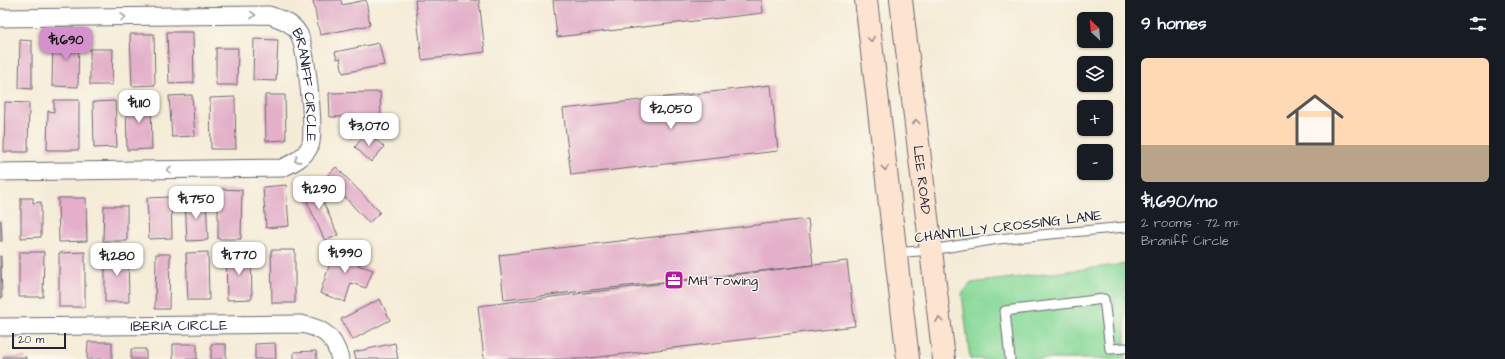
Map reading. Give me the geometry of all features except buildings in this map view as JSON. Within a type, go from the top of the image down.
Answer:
[{"type":"street","points":[[866,0],[908,359]]},
{"type":"street","name":"LEE ROAD","points":[[901,0],[944,359]]},
{"type":"street","name":"BRANIFF CIRCLE","points":[[0,18],[269,15],[289,23],[298,33],[304,48],[312,122],[312,138],[310,146],[305,154],[299,160],[282,168],[0,172]]},
{"type":"street","name":"IBERIA CIRCLE","points":[[0,327],[301,324],[313,326],[324,332],[333,340],[340,359]]},
{"type":"lane","name":"CHANTILLY CROSSING LANE","points":[[895,253],[931,250],[998,239],[1125,227]]},
{"type":"lane","points":[[1010,359],[1005,311],[1104,299],[1110,349],[1125,348]]},
{"type":"green space","points":[[1125,264],[1125,359],[970,359],[962,294],[971,283]]},
{"type":"place","name":"MH Towing","points":[[674,280]]}]
